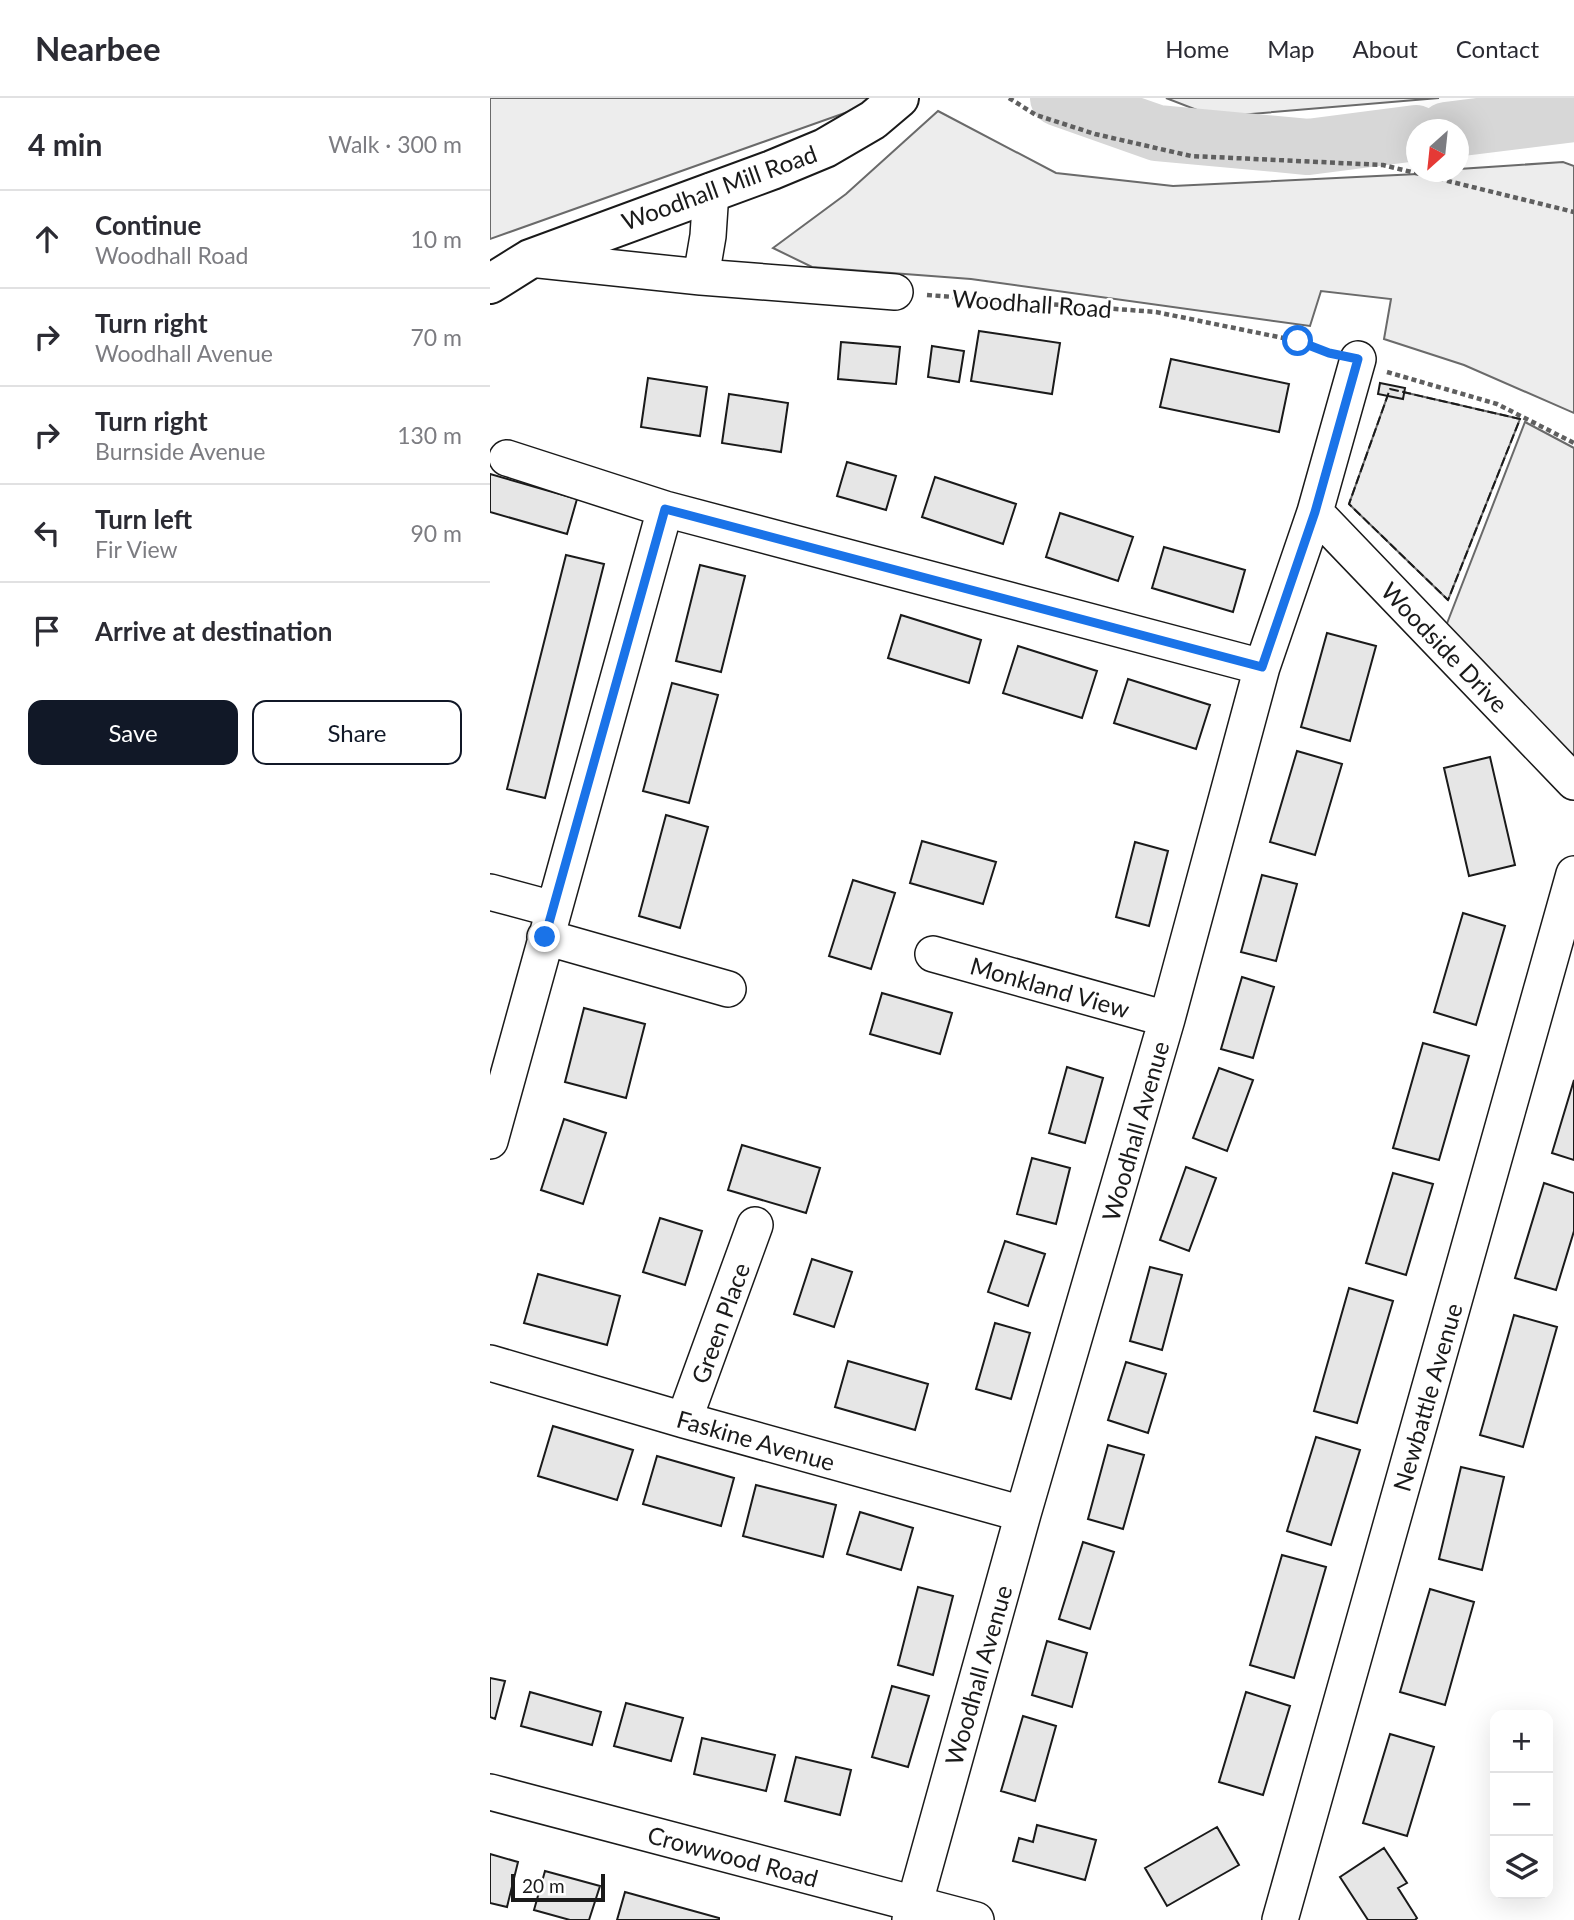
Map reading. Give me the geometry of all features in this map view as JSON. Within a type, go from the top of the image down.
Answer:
[{"type":"main road","name":"Woodhall Mill Road","points":[[490,284],[530,259],[825,148],[873,120],[899,98]]},
{"type":"street","points":[[701,278],[708,236],[711,191]]},
{"type":"street","points":[[530,259],[701,278],[895,292]]},
{"type":"street","name":"Woodhall Avenue","points":[[912,1912],[1023,1514],[1167,1019],[1262,667],[1315,512],[1358,359]]},
{"type":"street","points":[[507,458],[665,509],[1262,667]]},
{"type":"street","points":[[490,1141],[665,509]]},
{"type":"street","name":"Woodside Drive","points":[[1315,512],[1574,782]]},
{"type":"street","name":"Newbattle Avenue","points":[[1280,1920],[1574,874]]},
{"type":"street","points":[[490,892],[549,923],[728,989]]},
{"type":"street","name":"Monkland View","points":[[933,954],[1167,1019]]},
{"type":"street","name":"Green Place","points":[[684,1420],[755,1225]]},
{"type":"street","name":"Faskine Avenue","points":[[490,1363],[1023,1514]]},
{"type":"street","name":"Crowwood Road","points":[[490,1792],[912,1912],[976,1920]]},
{"type":"path","points":[[1009,98],[1036,115],[1095,134],[1191,156],[1382,165],[1574,212]]},
{"type":"path","name":"Woodhall Road","points":[[895,292],[1156,312],[1298,341],[1329,353],[1358,359],[1390,374],[1497,404],[1574,443]]},
{"type":"shaded area","points":[[490,98],[887,98],[490,239]]},
{"type":"shaded area","points":[[1166,98],[1439,98],[1215,117]]},
{"type":"shaded area","points":[[938,111],[1056,173],[1173,186],[1406,175],[1406,182],[1469,182],[1469,168],[1563,162],[1574,166],[1574,413],[1464,365],[1384,339],[1391,299],[1321,291],[1310,326],[971,279],[812,267],[773,248],[846,194]]},
{"type":"shaded area","points":[[1390,389],[1520,419],[1448,600],[1349,504]]},
{"type":"shaded area","points":[[1525,422],[1574,448],[1574,762],[1446,626]]},
{"type":"building","points":[[979,331],[1060,343],[1052,394],[971,381]]},
{"type":"building","points":[[841,342],[900,347],[896,384],[838,379]]},
{"type":"building","points":[[932,346],[964,351],[959,382],[928,377]]},
{"type":"building","points":[[1171,359],[1289,384],[1279,432],[1160,407]]},
{"type":"building","points":[[648,378],[707,387],[700,436],[641,427]]},
{"type":"building","points":[[1380,383],[1405,388],[1403,399],[1378,394]]},
{"type":"building","points":[[729,394],[788,403],[781,452],[722,443]]},
{"type":"building","points":[[847,462],[896,476],[886,510],[837,496]]},
{"type":"building","points":[[490,474],[577,499],[567,534],[490,512]]},
{"type":"building","points":[[935,477],[1016,504],[1003,544],[922,517]]},
{"type":"building","points":[[1060,513],[1133,537],[1118,581],[1046,557]]},
{"type":"building","points":[[1164,547],[1245,570],[1233,612],[1152,588]]},
{"type":"building","points":[[566,555],[604,564],[545,798],[507,789]]},
{"type":"building","points":[[700,565],[745,576],[721,672],[676,661]]},
{"type":"building","points":[[901,615],[981,640],[969,683],[888,658]]},
{"type":"building","points":[[1327,633],[1376,646],[1350,741],[1301,727]]},
{"type":"building","points":[[1018,646],[1097,671],[1082,718],[1003,693]]},
{"type":"building","points":[[1128,679],[1210,705],[1196,749],[1114,723]]},
{"type":"building","points":[[672,683],[718,695],[689,803],[643,791]]},
{"type":"building","points":[[1297,751],[1342,764],[1315,855],[1270,842]]},
{"type":"building","points":[[1490,757],[1515,865],[1469,876],[1444,768]]},
{"type":"building","points":[[666,815],[708,827],[680,928],[639,916]]},
{"type":"building","points":[[922,841],[996,862],[983,904],[910,883]]},
{"type":"building","points":[[1135,842],[1168,851],[1149,926],[1116,917]]},
{"type":"building","points":[[1262,875],[1297,884],[1276,961],[1241,952]]},
{"type":"building","points":[[853,880],[895,893],[871,969],[829,956]]},
{"type":"building","points":[[1463,913],[1505,926],[1476,1025],[1434,1012]]},
{"type":"building","points":[[1242,977],[1274,987],[1253,1058],[1221,1049]]},
{"type":"building","points":[[882,993],[952,1013],[940,1054],[870,1034]]},
{"type":"building","points":[[584,1008],[645,1024],[626,1098],[565,1082]]},
{"type":"building","points":[[1423,1043],[1469,1056],[1439,1160],[1393,1148]]},
{"type":"building","points":[[1067,1067],[1103,1078],[1085,1143],[1049,1133]]},
{"type":"building","points":[[1219,1068],[1253,1080],[1227,1151],[1193,1138]]},
{"type":"building","points":[[1574,1080],[1574,1160],[1552,1153]]},
{"type":"building","points":[[564,1119],[606,1133],[583,1204],[541,1190]]},
{"type":"building","points":[[742,1145],[820,1168],[806,1213],[728,1190]]},
{"type":"building","points":[[1032,1158],[1070,1168],[1056,1224],[1017,1214]]},
{"type":"building","points":[[1186,1167],[1216,1178],[1189,1251],[1160,1240]]},
{"type":"building","points":[[1393,1173],[1433,1184],[1406,1275],[1366,1263]]},
{"type":"building","points":[[1544,1183],[1574,1193],[1574,1231],[1556,1290],[1515,1278]]},
{"type":"building","points":[[660,1218],[702,1231],[685,1285],[643,1272]]},
{"type":"building","points":[[1005,1241],[1045,1254],[1028,1306],[988,1292]]},
{"type":"building","points":[[812,1259],[852,1272],[834,1327],[794,1314]]},
{"type":"building","points":[[1150,1267],[1182,1275],[1162,1350],[1130,1341]]},
{"type":"building","points":[[538,1274],[620,1296],[607,1345],[524,1323]]},
{"type":"building","points":[[1349,1288],[1393,1301],[1357,1423],[1314,1411]]},
{"type":"building","points":[[1514,1315],[1557,1327],[1523,1447],[1480,1435]]},
{"type":"building","points":[[995,1323],[1030,1333],[1011,1399],[976,1389]]},
{"type":"building","points":[[848,1361],[928,1384],[915,1430],[835,1407]]},
{"type":"building","points":[[1126,1362],[1166,1374],[1148,1433],[1108,1420]]},
{"type":"building","points":[[553,1426],[633,1450],[617,1500],[538,1476]]},
{"type":"building","points":[[1316,1437],[1360,1450],[1331,1545],[1287,1531]]},
{"type":"building","points":[[1108,1445],[1144,1455],[1123,1529],[1088,1519]]},
{"type":"building","points":[[657,1456],[734,1478],[721,1526],[643,1504]]},
{"type":"building","points":[[1461,1467],[1504,1477],[1482,1570],[1439,1559]]},
{"type":"building","points":[[756,1485],[836,1505],[823,1557],[743,1536]]},
{"type":"building","points":[[860,1512],[913,1528],[901,1570],[847,1554]]},
{"type":"building","points":[[1083,1542],[1114,1552],[1090,1629],[1059,1619]]},
{"type":"building","points":[[1282,1555],[1326,1567],[1294,1678],[1250,1665]]},
{"type":"building","points":[[918,1587],[953,1596],[933,1675],[898,1665]]},
{"type":"building","points":[[1430,1589],[1474,1602],[1445,1705],[1400,1692]]},
{"type":"building","points":[[1047,1641],[1087,1653],[1072,1707],[1032,1695]]},
{"type":"building","points":[[490,1678],[505,1681],[495,1719],[490,1717]]},
{"type":"building","points":[[892,1686],[929,1696],[908,1767],[872,1757]]},
{"type":"building","points":[[530,1692],[601,1712],[592,1745],[521,1726]]},
{"type":"building","points":[[1246,1692],[1290,1706],[1263,1795],[1219,1782]]},
{"type":"building","points":[[626,1703],[683,1718],[671,1761],[614,1746]]},
{"type":"building","points":[[1023,1716],[1056,1726],[1035,1801],[1001,1791]]},
{"type":"building","points":[[1390,1734],[1434,1747],[1407,1836],[1363,1823]]},
{"type":"building","points":[[702,1738],[775,1755],[766,1791],[694,1774]]},
{"type":"building","points":[[796,1757],[851,1770],[840,1815],[785,1801]]},
{"type":"building","points":[[1037,1825],[1096,1840],[1085,1880],[1013,1861],[1019,1838],[1033,1842]]},
{"type":"building","points":[[1217,1827],[1239,1865],[1167,1906],[1145,1868]]},
{"type":"building","points":[[1384,1848],[1407,1883],[1398,1888],[1417,1918],[1415,1920],[1368,1920],[1340,1877]]},
{"type":"building","points":[[490,1854],[518,1862],[507,1907],[490,1903]]},
{"type":"building","points":[[545,1871],[600,1886],[589,1920],[570,1920],[534,1910]]},
{"type":"building","points":[[625,1892],[719,1918],[719,1920],[617,1920]]},
{"type":"waterway","points":[[1058,98],[1157,133],[1308,147],[1406,134]]},
{"type":"waterway","points":[[1567,98],[1574,114]]},
{"type":"waterway","points":[[1469,127],[1574,114]]},
{"type":"fence","points":[[1390,389],[1520,419],[1448,600],[1349,504],[1390,389]]},
{"type":"route","points":[[545,937],[665,509],[1262,667],[1315,512],[1358,359],[1329,353],[1298,341]]}]
